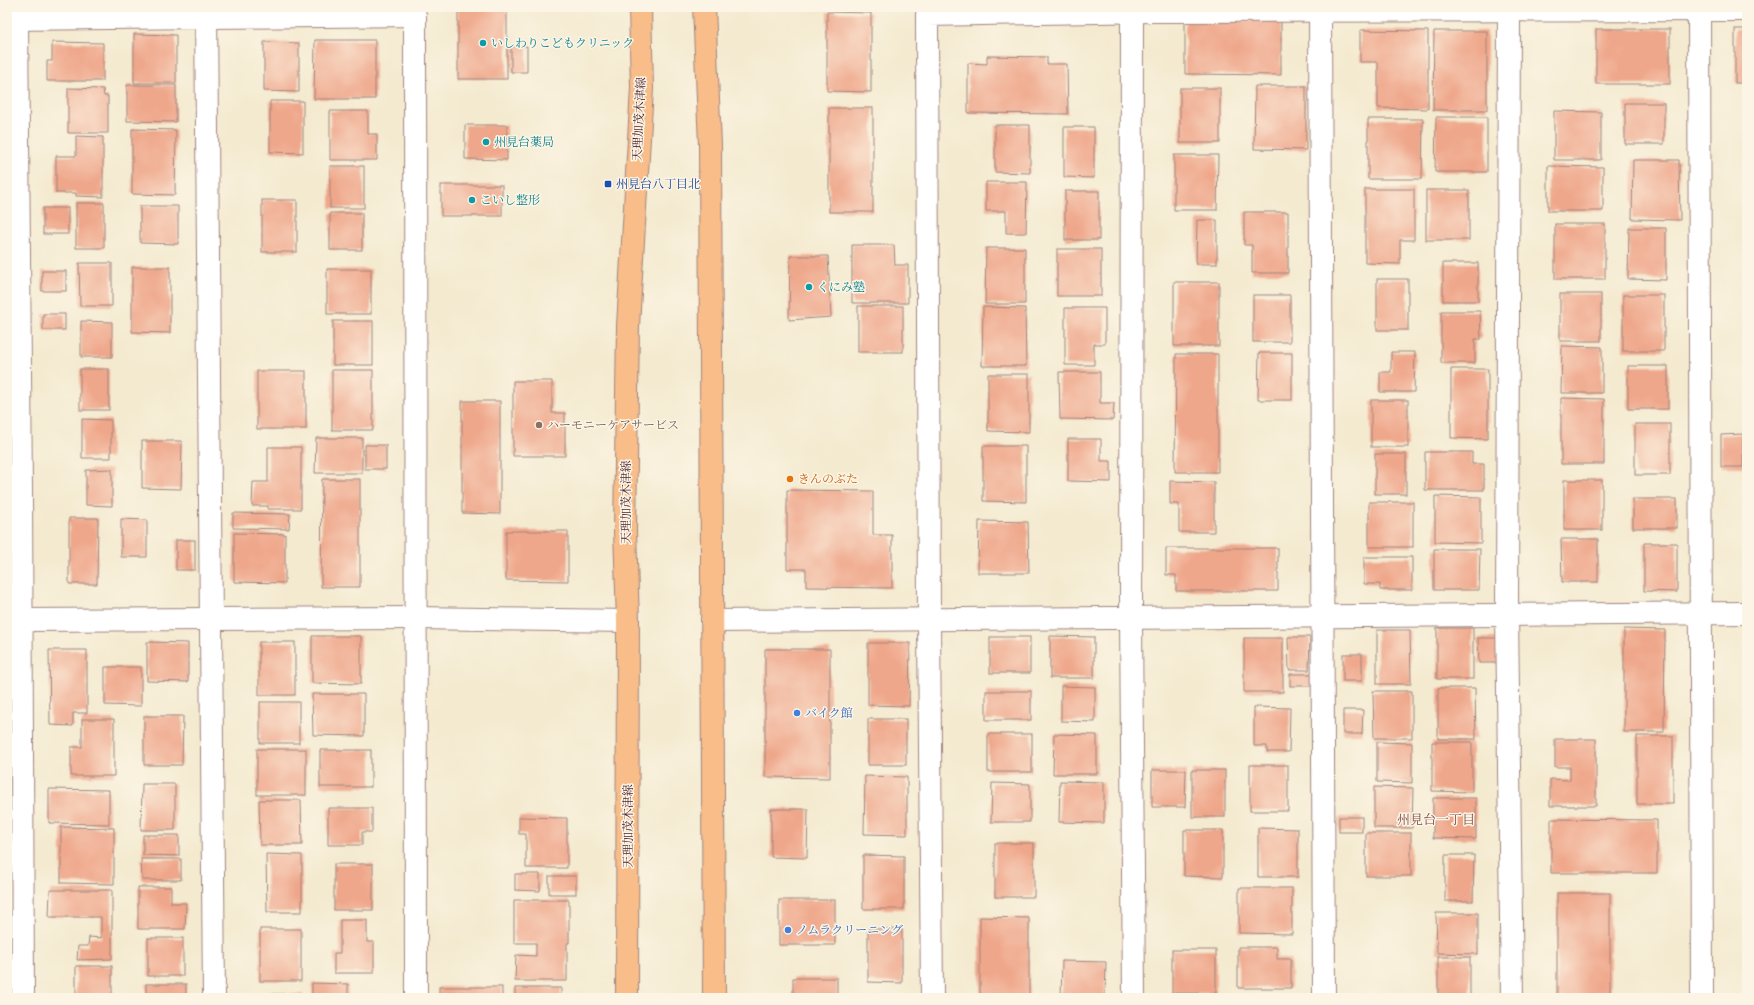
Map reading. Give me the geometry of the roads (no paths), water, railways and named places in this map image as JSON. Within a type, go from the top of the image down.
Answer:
[{"type":"main road","name":"天理加茂木津線","points":[[627,998],[628,620],[625,531],[628,326],[642,88],[640,7]]},
{"type":"main road","points":[[704,7],[710,145],[714,998]]},
{"type":"street","points":[[1699,8],[1702,998]]},
{"type":"street","points":[[932,998],[927,15],[1132,9],[1509,10],[1699,8],[1747,10]]},
{"type":"street","points":[[1132,9],[1131,618],[1134,998]]},
{"type":"street","points":[[1320,10],[1324,998]]},
{"type":"street","points":[[1509,10],[1507,614],[1512,998]]},
{"type":"street","points":[[206,12],[214,998]]},
{"type":"street","points":[[23,998],[21,620],[14,489],[12,19],[206,12],[415,15],[416,998]]},
{"type":"street","points":[[712,621],[1747,613]]},
{"type":"street","points":[[21,620],[416,618],[628,620]]},
{"type":"place","name":"いしわりこどもクリニック","points":[[483,43]]},
{"type":"place","name":"州見台薬局","points":[[486,142]]},
{"type":"place","name":"州見台八丁目北","points":[[608,184]]},
{"type":"place","name":"こいし整形","points":[[472,200]]},
{"type":"place","name":"くにみ塾","points":[[809,287]]},
{"type":"place","name":"ハーモニーケアサービス","points":[[539,425]]},
{"type":"place","name":"きんのぶた","points":[[790,479]]},
{"type":"place","name":"バイク館","points":[[797,713]]},
{"type":"place","name":"ノムラクリーニング","points":[[788,930]]},
{"type":"district","name":"州見台一丁目","points":[[1436,819]]}]
